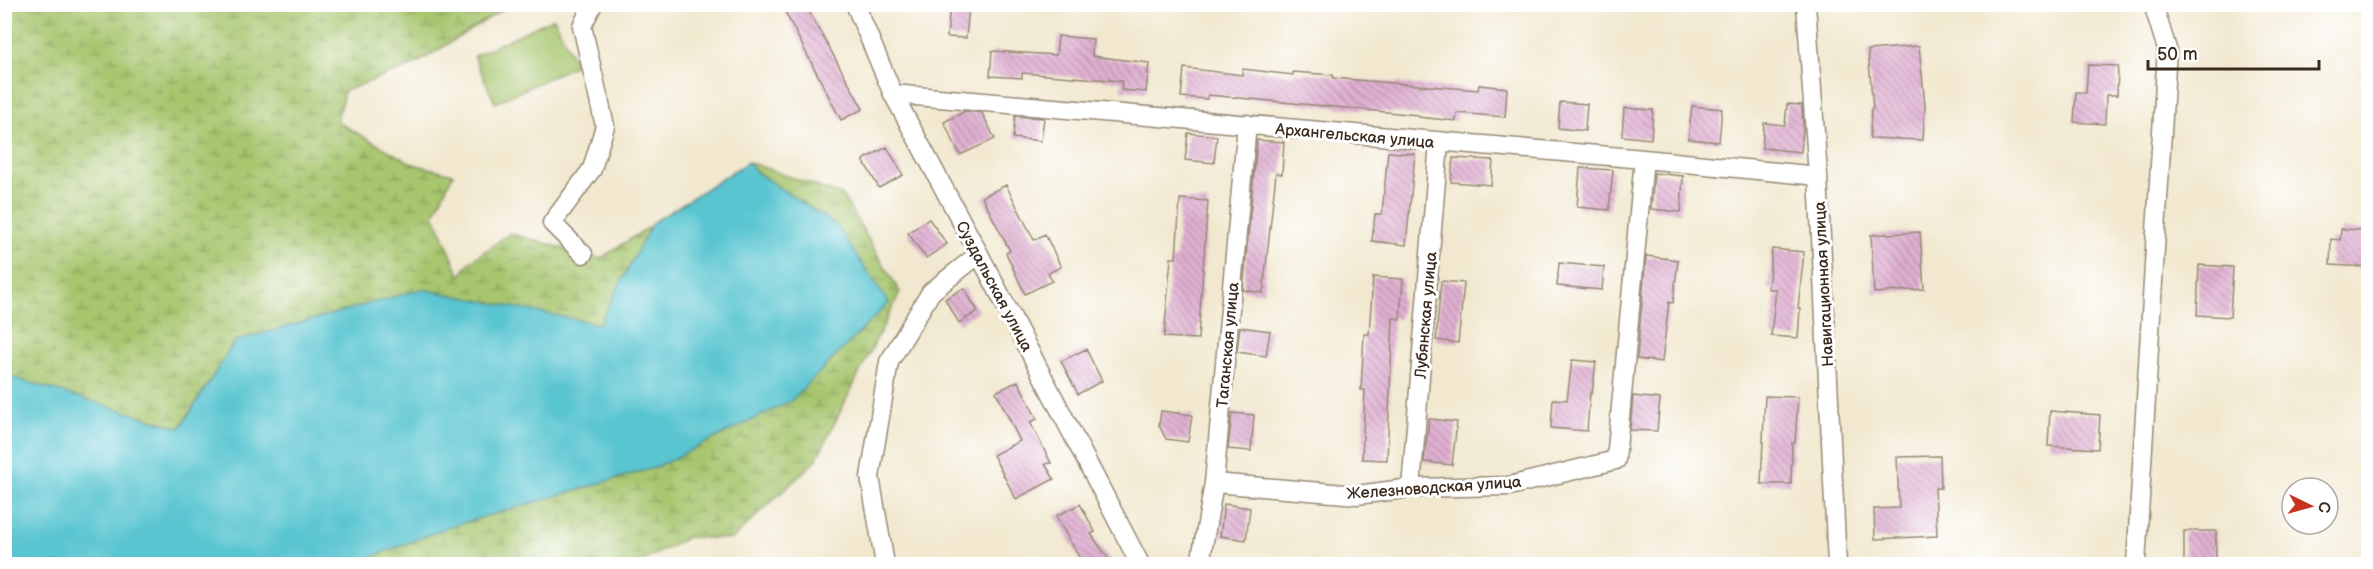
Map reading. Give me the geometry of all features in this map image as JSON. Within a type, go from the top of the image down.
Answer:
[{"type":"street","points":[[583,254],[552,224],[592,169],[605,126],[582,26],[593,4]]},
{"type":"street","name":"Суздальская улица","points":[[855,4],[893,94],[1140,564]]},
{"type":"street","name":"Навигационная улица","points":[[1806,4],[1818,176],[1837,564]]},
{"type":"street","points":[[2136,564],[2167,49],[2153,4]]},
{"type":"street","name":"Архангельская улица","points":[[893,94],[1818,176]]},
{"type":"street","name":"Таганская улица","points":[[1200,564],[1214,483],[1247,124]]},
{"type":"street","name":"Лубянская улица","points":[[1411,488],[1439,143]]},
{"type":"street","name":"Железноводская улица","points":[[1214,483],[1357,495],[1411,488],[1509,486],[1616,460],[1644,159]]},
{"type":"street","points":[[885,564],[870,477],[889,362],[931,292],[979,254]]},
{"type":"green space","points":[[4,5],[510,5],[414,65],[344,91],[337,122],[413,164],[453,174],[434,214],[460,276],[470,262],[510,233],[600,259],[748,162],[842,195],[900,292],[816,460],[732,539],[688,537],[637,564],[5,564]]},
{"type":"green space","points":[[554,18],[576,65],[495,103],[474,56]]},
{"type":"water","points":[[748,162],[756,172],[836,225],[889,303],[791,401],[657,467],[449,527],[354,564],[5,564],[5,375],[180,428],[235,341],[422,289],[599,324],[652,223]]},
{"type":"building","points":[[781,4],[805,4],[863,109],[841,120]]},
{"type":"building","points":[[950,5],[969,7],[966,38],[947,37]]},
{"type":"building","points":[[1058,36],[1093,39],[1092,56],[1149,63],[1146,92],[1121,90],[1122,81],[1022,73],[1022,78],[990,76],[992,51],[1056,55]]},
{"type":"building","points":[[1919,46],[1925,105],[1923,140],[1870,138],[1871,109],[1873,109],[1868,50]]},
{"type":"building","points":[[2088,65],[2118,66],[2117,95],[2106,95],[2105,124],[2074,122],[2076,92],[2086,93]]},
{"type":"building","points":[[1184,68],[1242,75],[1243,69],[1293,75],[1293,72],[1333,75],[1333,78],[1478,90],[1479,85],[1507,88],[1505,117],[1457,113],[1456,121],[1418,117],[1418,115],[1208,95],[1207,99],[1181,97]]},
{"type":"building","points":[[1560,102],[1587,104],[1585,131],[1558,128]]},
{"type":"building","points":[[1787,104],[1802,105],[1801,152],[1762,148],[1764,123],[1785,125]]},
{"type":"building","points":[[1692,106],[1722,109],[1719,142],[1688,139]]},
{"type":"building","points":[[1624,108],[1653,110],[1651,139],[1622,136]]},
{"type":"building","points":[[965,111],[982,113],[995,139],[960,155],[944,122]]},
{"type":"building","points":[[1015,116],[1044,118],[1041,141],[1013,138]]},
{"type":"building","points":[[1188,133],[1217,136],[1214,163],[1185,160]]},
{"type":"building","points":[[1257,140],[1284,142],[1282,174],[1276,173],[1263,293],[1243,290]]},
{"type":"building","points":[[887,147],[903,175],[879,188],[863,160]]},
{"type":"building","points":[[1388,152],[1415,154],[1406,245],[1372,241],[1375,214],[1382,214]]},
{"type":"building","points":[[1453,158],[1493,160],[1491,185],[1451,182]]},
{"type":"building","points":[[1580,168],[1613,170],[1609,210],[1577,207]]},
{"type":"building","points":[[1654,173],[1683,176],[1681,212],[1651,209]]},
{"type":"building","points":[[1006,185],[1034,240],[1045,234],[1061,267],[1048,273],[1052,281],[1025,294],[1006,253],[1010,251],[982,197]]},
{"type":"building","points":[[1180,199],[1208,201],[1198,339],[1164,337],[1171,258],[1176,258]]},
{"type":"building","points":[[929,219],[947,244],[926,258],[908,233]]},
{"type":"building","points":[[2341,229],[2368,230],[2366,267],[2330,265],[2331,239],[2340,240]]},
{"type":"building","points":[[1920,232],[1924,289],[1874,293],[1871,235]]},
{"type":"building","points":[[1772,249],[1804,252],[1798,308],[1800,308],[1798,338],[1771,336],[1776,289],[1768,289]]},
{"type":"building","points":[[1646,256],[1678,260],[1673,303],[1669,302],[1662,362],[1637,359]]},
{"type":"building","points":[[1559,263],[1604,267],[1602,290],[1557,286]]},
{"type":"building","points":[[2199,265],[2233,267],[2230,317],[2197,315]]},
{"type":"building","points":[[1373,277],[1403,279],[1400,319],[1393,318],[1387,460],[1362,459],[1365,390],[1361,390],[1364,334],[1369,334]]},
{"type":"building","points":[[1441,281],[1464,283],[1458,343],[1436,340]]},
{"type":"building","points":[[964,288],[978,311],[959,323],[945,299]]},
{"type":"building","points":[[1240,327],[1270,331],[1266,356],[1237,352]]},
{"type":"building","points":[[1086,349],[1102,381],[1078,394],[1061,361]]},
{"type":"building","points":[[1572,360],[1596,362],[1592,393],[1590,393],[1587,431],[1551,428],[1553,399],[1567,400]]},
{"type":"building","points":[[1018,381],[1037,419],[1030,422],[1051,463],[1045,464],[1054,479],[1016,499],[993,455],[1020,441],[996,392]]},
{"type":"building","points":[[1633,396],[1660,399],[1657,431],[1630,430]]},
{"type":"building","points":[[1765,396],[1798,397],[1795,443],[1792,443],[1791,484],[1761,484]]},
{"type":"building","points":[[1161,411],[1192,415],[1188,442],[1166,439],[1159,425]]},
{"type":"building","points":[[2050,411],[2100,415],[2098,449],[2048,446]]},
{"type":"building","points":[[1232,413],[1254,415],[1251,451],[1228,449]]},
{"type":"building","points":[[1429,419],[1457,422],[1452,465],[1424,462]]},
{"type":"building","points":[[1940,456],[1941,488],[1935,488],[1937,536],[1875,539],[1874,509],[1899,508],[1897,457]]},
{"type":"building","points":[[1080,504],[1095,532],[1091,534],[1112,564],[1083,564],[1056,516]]},
{"type":"building","points":[[1224,504],[1250,508],[1246,540],[1220,536]]},
{"type":"building","points":[[2184,531],[2216,531],[2216,564],[2184,564]]}]
